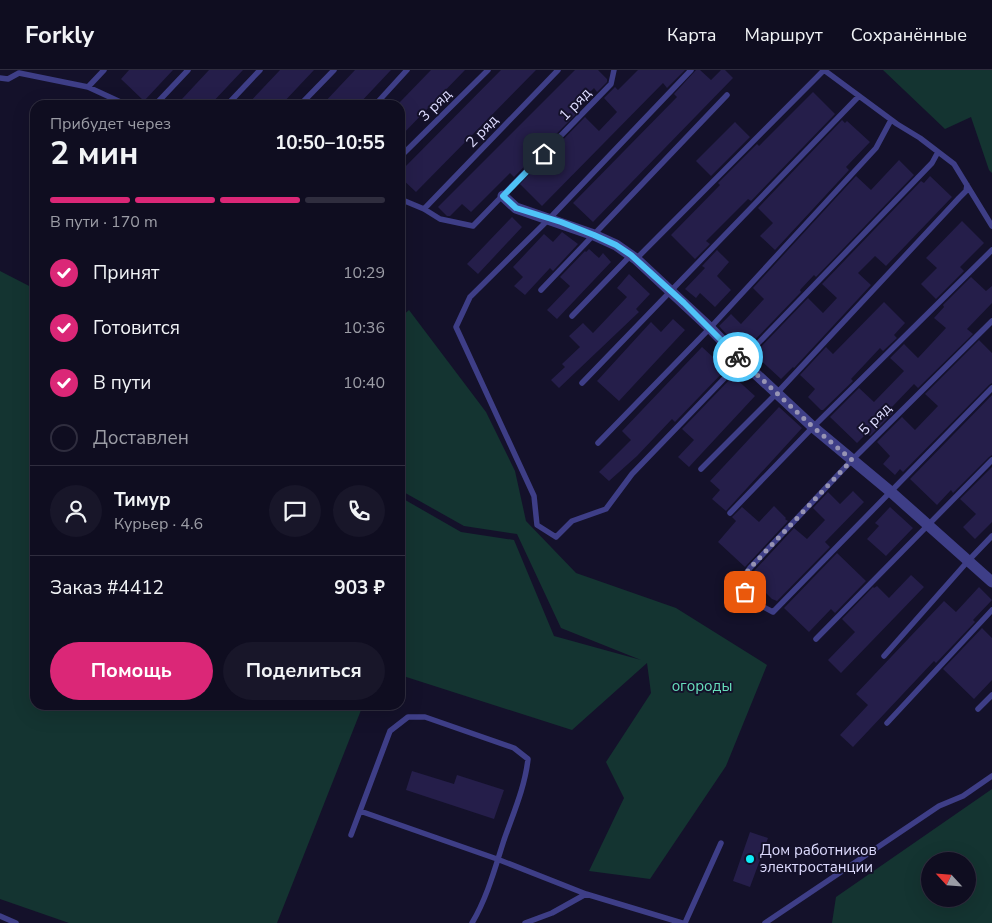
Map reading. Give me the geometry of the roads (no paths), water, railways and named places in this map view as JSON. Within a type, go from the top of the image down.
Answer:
[{"type":"street","points":[[503,196],[516,208],[594,235],[616,245],[634,257],[671,290],[742,361],[813,427],[992,582]]},
{"type":"lane","points":[[88,87],[104,70]]},
{"type":"lane","points":[[160,100],[188,70]]},
{"type":"lane","points":[[232,100],[260,70]]},
{"type":"lane","points":[[305,100],[334,70]]},
{"type":"lane","points":[[380,100],[407,70]]},
{"type":"lane","name":"3 ряд","points":[[405,152],[488,70]]},
{"type":"lane","name":"2 ряд","points":[[424,209],[558,70]]},
{"type":"lane","name":"1 ряд","points":[[424,209],[440,220],[472,226],[611,84],[614,70]]},
{"type":"lane","points":[[691,70],[549,219],[470,297],[456,327],[534,496],[537,525],[556,537],[572,521],[606,509],[632,474],[932,163],[938,152]]},
{"type":"lane","points":[[572,316],[824,70],[954,164],[992,226]]},
{"type":"lane","points":[[0,78],[8,79],[20,71],[88,87],[116,100]]},
{"type":"lane","points":[[541,290],[727,95]]},
{"type":"lane","points":[[582,384],[859,96]]},
{"type":"lane","points":[[598,443],[710,328],[876,148],[891,120]]},
{"type":"lane","points":[[701,469],[777,393],[959,198],[966,190],[967,184]]},
{"type":"lane","points":[[405,201],[424,209]]},
{"type":"lane","points":[[730,513],[813,427],[992,250]]},
{"type":"lane","name":"5 ряд","points":[[890,492],[773,612],[752,600],[739,583],[750,568],[852,460],[992,321]]},
{"type":"lane","points":[[890,492],[992,388]]},
{"type":"lane","points":[[816,640],[992,460]]},
{"type":"lane","points":[[884,656],[992,536]]},
{"type":"lane","points":[[887,723],[992,610]]},
{"type":"lane","points":[[978,709],[992,695]]},
{"type":"lane","points":[[351,835],[390,731],[408,717],[425,717],[514,748],[528,760],[526,775],[498,860],[472,923]]},
{"type":"lane","points":[[765,923],[939,806],[963,796],[992,776]]},
{"type":"lane","points":[[360,811],[498,860],[586,894],[683,923],[721,843]]},
{"type":"lane","points":[[525,923],[552,913],[586,894]]},
{"type":"lane","points":[[0,916],[16,923]]},
{"type":"place","name":"Дом работников электростанции","points":[[750,859]]},
{"type":"park label","name":"огороды","points":[[702,686]]}]
